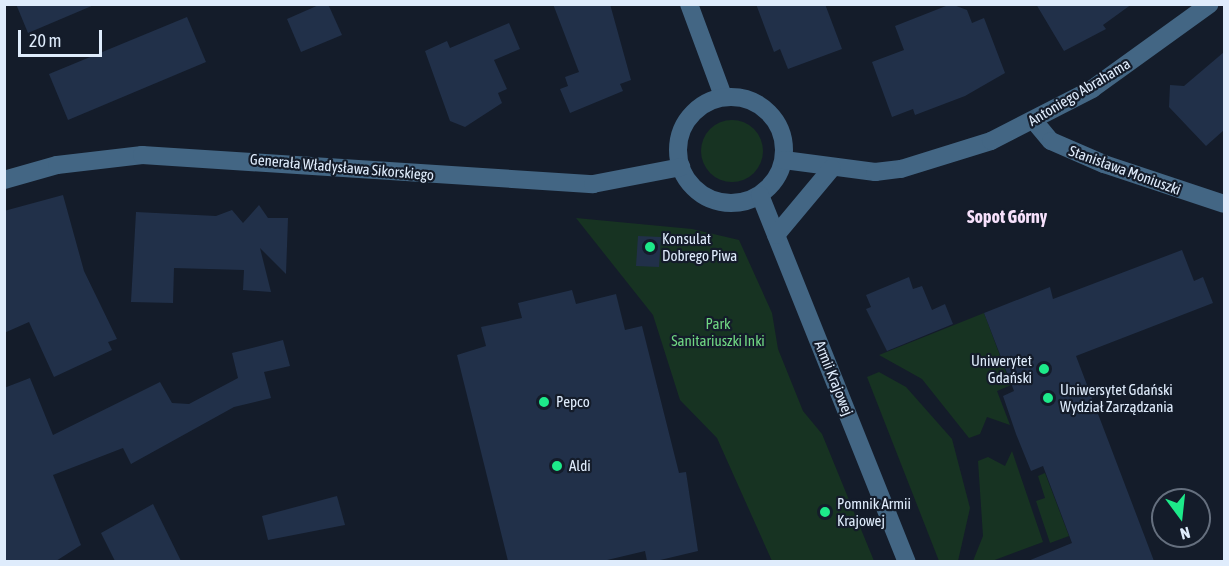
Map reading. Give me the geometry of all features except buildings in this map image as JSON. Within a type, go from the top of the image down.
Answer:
[{"type":"street","points":[[689,4],[723,96]]},
{"type":"street","name":"Antoniego Abrahama","points":[[784,160],[832,168],[902,169],[1035,121],[1092,88],[1210,4]]},
{"type":"street","points":[[723,96],[744,97],[777,120],[784,160],[760,195],[729,203],[714,200],[699,193],[681,167],[681,130],[705,102],[723,96]]},
{"type":"street","name":"Stanisława Moniuszki","points":[[1035,121],[1062,146],[1224,204]]},
{"type":"street","name":"Generała Władysława Sikorskiego","points":[[4,180],[57,165],[142,155],[593,184],[681,167]]},
{"type":"street","points":[[776,235],[832,168]]},
{"type":"street","name":"Armii Krajowej","points":[[760,195],[907,561]]},
{"type":"green space","points":[[732,120],[749,125],[754,129],[758,134],[763,151],[758,168],[754,173],[749,177],[732,182],[715,177],[710,173],[706,168],[701,151],[706,134],[710,129],[715,125]]},
{"type":"green space","name":"Park Sanitariuszki Inki","points":[[576,218],[692,229],[739,240],[772,313],[778,349],[803,411],[822,434],[874,561],[772,561],[717,438],[680,400],[653,315]]},
{"type":"green space","points":[[984,313],[1011,385],[997,391],[1010,425],[987,417],[980,434],[969,438],[922,379],[879,355]]},
{"type":"green space","points":[[879,372],[906,387],[952,439],[970,508],[958,561],[939,561],[867,377]]},
{"type":"green space","points":[[1012,451],[1043,542],[992,561],[973,561],[983,536],[978,461],[988,457],[1005,466]]},
{"type":"green space","points":[[1045,473],[1069,536],[1050,543],[1036,501],[1045,498],[1038,476]]},
{"type":"place","name":"Konsulat Dobrego Piwa","points":[[650,247]]},
{"type":"place","name":"Uniwerytet Gdański","points":[[1044,369]]},
{"type":"place","name":"Uniwersytet Gdański Wydział Zarządzania","points":[[1048,398]]},
{"type":"place","name":"Pepco","points":[[544,402]]},
{"type":"place","name":"Aldi","points":[[557,466]]},
{"type":"place","name":"Pomnik Armii Krajowej","points":[[825,512]]},
{"type":"district","name":"Sopot Górny","points":[[1007,217]]}]
